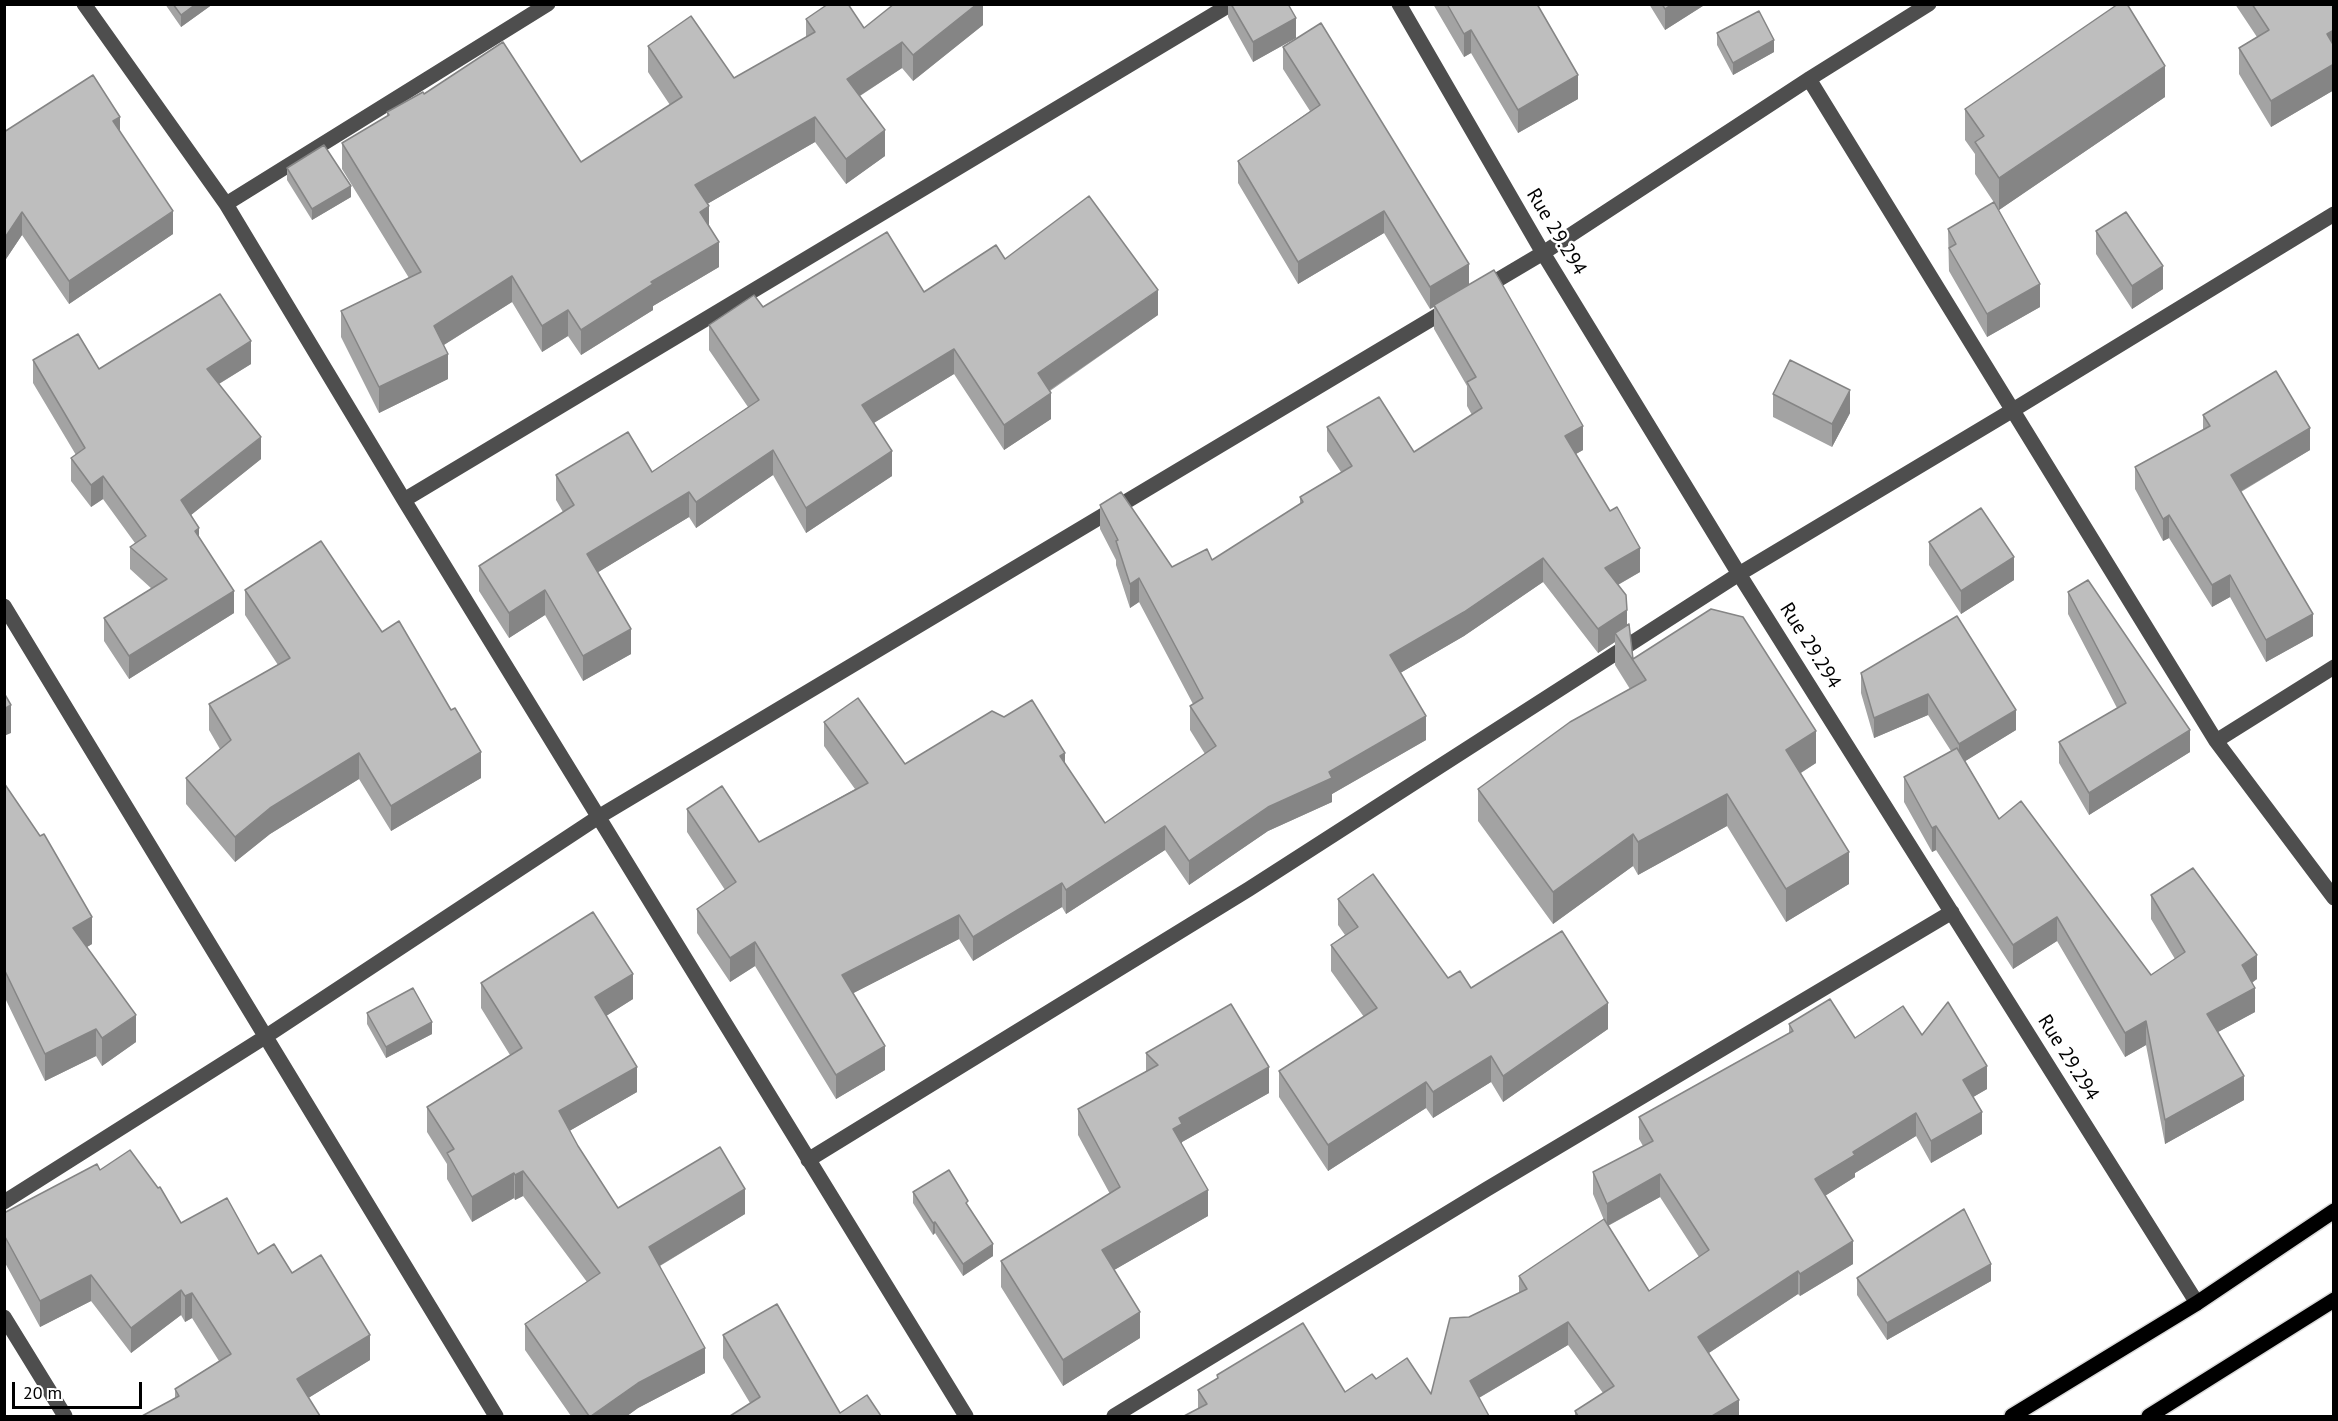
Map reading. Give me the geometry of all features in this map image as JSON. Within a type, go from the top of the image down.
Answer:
[{"type":"main road","points":[[2012,1416],[2197,1303],[2334,1211]]},
{"type":"main road","points":[[2150,1416],[2334,1300]]},
{"type":"street","points":[[84,4],[226,204],[404,500],[600,816],[966,1416]]},
{"type":"street","points":[[226,204],[548,4]]},
{"type":"street","points":[[404,500],[1231,4]]},
{"type":"street","name":"Rue 29.294","points":[[1400,4],[1543,253],[1739,574],[2197,1303]]},
{"type":"street","points":[[4,1202],[265,1037],[600,816],[1543,253],[1809,79],[1929,4]]},
{"type":"street","points":[[1809,79],[2216,741],[2334,898]]},
{"type":"street","points":[[808,1160],[1259,883],[1739,574],[2013,411],[2334,214]]},
{"type":"street","points":[[4,606],[496,1416]]},
{"type":"street","points":[[2216,741],[2334,667]]},
{"type":"street","points":[[1114,1416],[1487,1189],[1952,912]]},
{"type":"street","points":[[4,1317],[65,1416]]},
{"type":"building","points":[[173,4],[196,4],[181,15]]},
{"type":"building","points":[[828,4],[848,4],[864,28],[894,4],[977,4],[913,55],[902,42],[847,79],[885,130],[846,159],[815,117],[695,185],[709,206],[700,212],[719,242],[651,282],[653,284],[581,330],[568,310],[542,326],[512,276],[434,326],[448,354],[379,387],[341,311],[421,272],[342,143],[389,115],[387,112],[423,92],[424,94],[503,42],[581,162],[682,97],[648,46],[691,16],[734,78],[815,32],[806,19]]},
{"type":"building","points":[[1231,4],[1288,4],[1296,18],[1253,42]]},
{"type":"building","points":[[1447,4],[1537,4],[1578,75],[1518,110],[1471,30],[1464,34]]},
{"type":"building","points":[[1662,4],[1672,4],[1665,9]]},
{"type":"building","points":[[2118,4],[2127,4],[2165,66],[1999,178],[1975,142],[1984,136],[1965,109]]},
{"type":"building","points":[[2252,4],[2334,4],[2334,30],[2327,34],[2334,46],[2334,64],[2271,101],[2239,48],[2269,30]]},
{"type":"building","points":[[1759,11],[1774,40],[1733,63],[1717,33]]},
{"type":"building","points":[[1321,23],[1469,264],[1430,287],[1384,211],[1298,262],[1238,161],[1320,105],[1283,47]]},
{"type":"building","points":[[93,75],[120,117],[113,121],[173,211],[69,281],[22,212],[4,239],[4,132]]},
{"type":"building","points":[[324,145],[351,186],[312,209],[287,168]]},
{"type":"building","points":[[1089,196],[1158,290],[1038,373],[1051,393],[1004,425],[954,349],[862,405],[892,451],[806,508],[773,450],[696,502],[689,492],[587,554],[631,629],[583,656],[545,590],[509,613],[479,566],[574,505],[556,475],[628,432],[652,472],[759,400],[709,325],[754,295],[763,307],[887,232],[924,292],[996,245],[1005,259]]},
{"type":"building","points":[[1994,202],[2040,284],[1987,314],[1949,248],[1956,244],[1948,229]]},
{"type":"building","points":[[2126,212],[2163,266],[2132,286],[2096,231]]},
{"type":"building","points":[[1494,270],[1583,426],[1565,436],[1610,511],[1617,507],[1640,548],[1605,568],[1626,595],[1627,610],[1598,629],[1543,558],[1464,612],[1390,655],[1426,716],[1329,772],[1332,778],[1268,807],[1189,861],[1165,826],[1066,890],[1062,883],[973,937],[959,915],[842,975],[885,1046],[836,1075],[755,942],[730,958],[697,909],[736,882],[687,809],[722,786],[759,842],[868,783],[824,722],[858,698],[905,764],[992,711],[1004,717],[1032,700],[1065,753],[1060,756],[1105,823],[1216,746],[1190,706],[1203,698],[1139,578],[1130,584],[1116,541],[1118,540],[1100,505],[1121,492],[1172,567],[1207,549],[1212,560],[1303,502],[1300,497],[1352,466],[1327,427],[1379,397],[1414,452],[1482,408],[1467,382],[1476,377],[1434,305]]},
{"type":"building","points":[[220,294],[251,341],[207,369],[261,437],[181,500],[199,528],[195,531],[234,591],[129,656],[104,618],[167,579],[130,547],[146,536],[103,476],[91,485],[71,458],[85,448],[33,360],[78,334],[99,369]]},
{"type":"building","points":[[1790,360],[1850,390],[1832,424],[1773,394]]},
{"type":"building","points":[[2276,371],[2310,428],[2231,475],[2313,614],[2266,640],[2230,575],[2212,585],[2169,515],[2163,519],[2135,467],[2210,426],[2203,415]]},
{"type":"building","points":[[1981,508],[2014,557],[1961,591],[1929,542]]},
{"type":"building","points":[[321,541],[382,632],[399,621],[451,710],[455,708],[481,752],[391,806],[359,753],[270,808],[235,837],[186,778],[231,740],[209,704],[290,658],[245,590]]},
{"type":"building","points":[[2088,580],[2190,730],[2089,793],[2059,742],[2126,703],[2068,592]]},
{"type":"building","points":[[1711,609],[1743,617],[1816,731],[1786,750],[1849,852],[1786,889],[1727,794],[1638,842],[1633,834],[1553,892],[1478,789],[1570,722],[1646,680],[1615,633],[1629,624],[1633,659]]},
{"type":"building","points":[[1957,616],[2016,710],[1959,744],[1928,694],[1874,718],[1861,673]]},
{"type":"building","points":[[4,693],[11,705],[4,709]]},
{"type":"building","points":[[1957,748],[1999,819],[2021,801],[2151,975],[2185,952],[2151,895],[2193,868],[2257,955],[2242,965],[2255,988],[2207,1014],[2244,1076],[2165,1120],[2146,1021],[2125,1033],[2057,917],[2013,945],[1936,826],[1932,828],[1904,777]]},
{"type":"building","points":[[4,783],[40,836],[44,834],[92,917],[73,928],[136,1015],[102,1038],[96,1029],[45,1054],[4,969]]},
{"type":"building","points":[[1373,874],[1448,978],[1460,971],[1471,988],[1562,931],[1608,1003],[1503,1076],[1491,1056],[1433,1092],[1426,1082],[1328,1145],[1279,1071],[1377,1008],[1331,945],[1358,927],[1338,899]]},
{"type":"building","points":[[593,912],[633,974],[595,997],[637,1067],[559,1111],[578,1146],[618,1208],[720,1147],[745,1189],[649,1247],[705,1348],[638,1383],[589,1416],[525,1324],[600,1273],[523,1171],[515,1175],[514,1173],[472,1197],[447,1153],[454,1149],[427,1107],[522,1048],[481,983]]},
{"type":"building","points":[[413,988],[432,1022],[386,1047],[367,1013]]},
{"type":"building","points":[[1830,999],[1855,1038],[1903,1006],[1922,1035],[1948,1002],[1987,1066],[1963,1080],[1982,1112],[1931,1141],[1916,1113],[1853,1152],[1855,1155],[1815,1179],[1853,1241],[1800,1274],[1798,1271],[1698,1337],[1739,1400],[1712,1416],[1578,1416],[1575,1411],[1614,1386],[1568,1322],[1470,1381],[1489,1416],[1184,1416],[1207,1404],[1198,1390],[1218,1378],[1217,1375],[1303,1323],[1345,1392],[1372,1374],[1376,1379],[1407,1358],[1431,1394],[1450,1318],[1469,1317],[1527,1289],[1519,1276],[1604,1219],[1649,1291],[1709,1250],[1660,1174],[1607,1204],[1593,1172],[1653,1141],[1639,1117],[1793,1031],[1789,1024]]},
{"type":"building","points":[[1231,1004],[1269,1067],[1179,1118],[1182,1124],[1173,1129],[1208,1190],[1102,1250],[1140,1312],[1063,1360],[1001,1261],[1120,1187],[1078,1109],[1158,1065],[1146,1053]]},
{"type":"building","points":[[130,1150],[158,1188],[160,1187],[181,1223],[227,1198],[258,1254],[274,1244],[292,1273],[321,1255],[370,1335],[297,1379],[320,1416],[142,1416],[179,1396],[175,1389],[231,1354],[192,1293],[185,1296],[181,1290],[131,1328],[91,1275],[40,1301],[4,1235],[4,1213],[97,1164],[100,1170]]},
{"type":"building","points":[[949,1170],[968,1201],[966,1203],[993,1244],[963,1264],[913,1192]]},
{"type":"building","points":[[1964,1209],[1991,1264],[1887,1323],[1857,1278]]},
{"type":"building","points":[[777,1304],[840,1413],[867,1395],[881,1416],[730,1416],[760,1397],[723,1335]]}]
